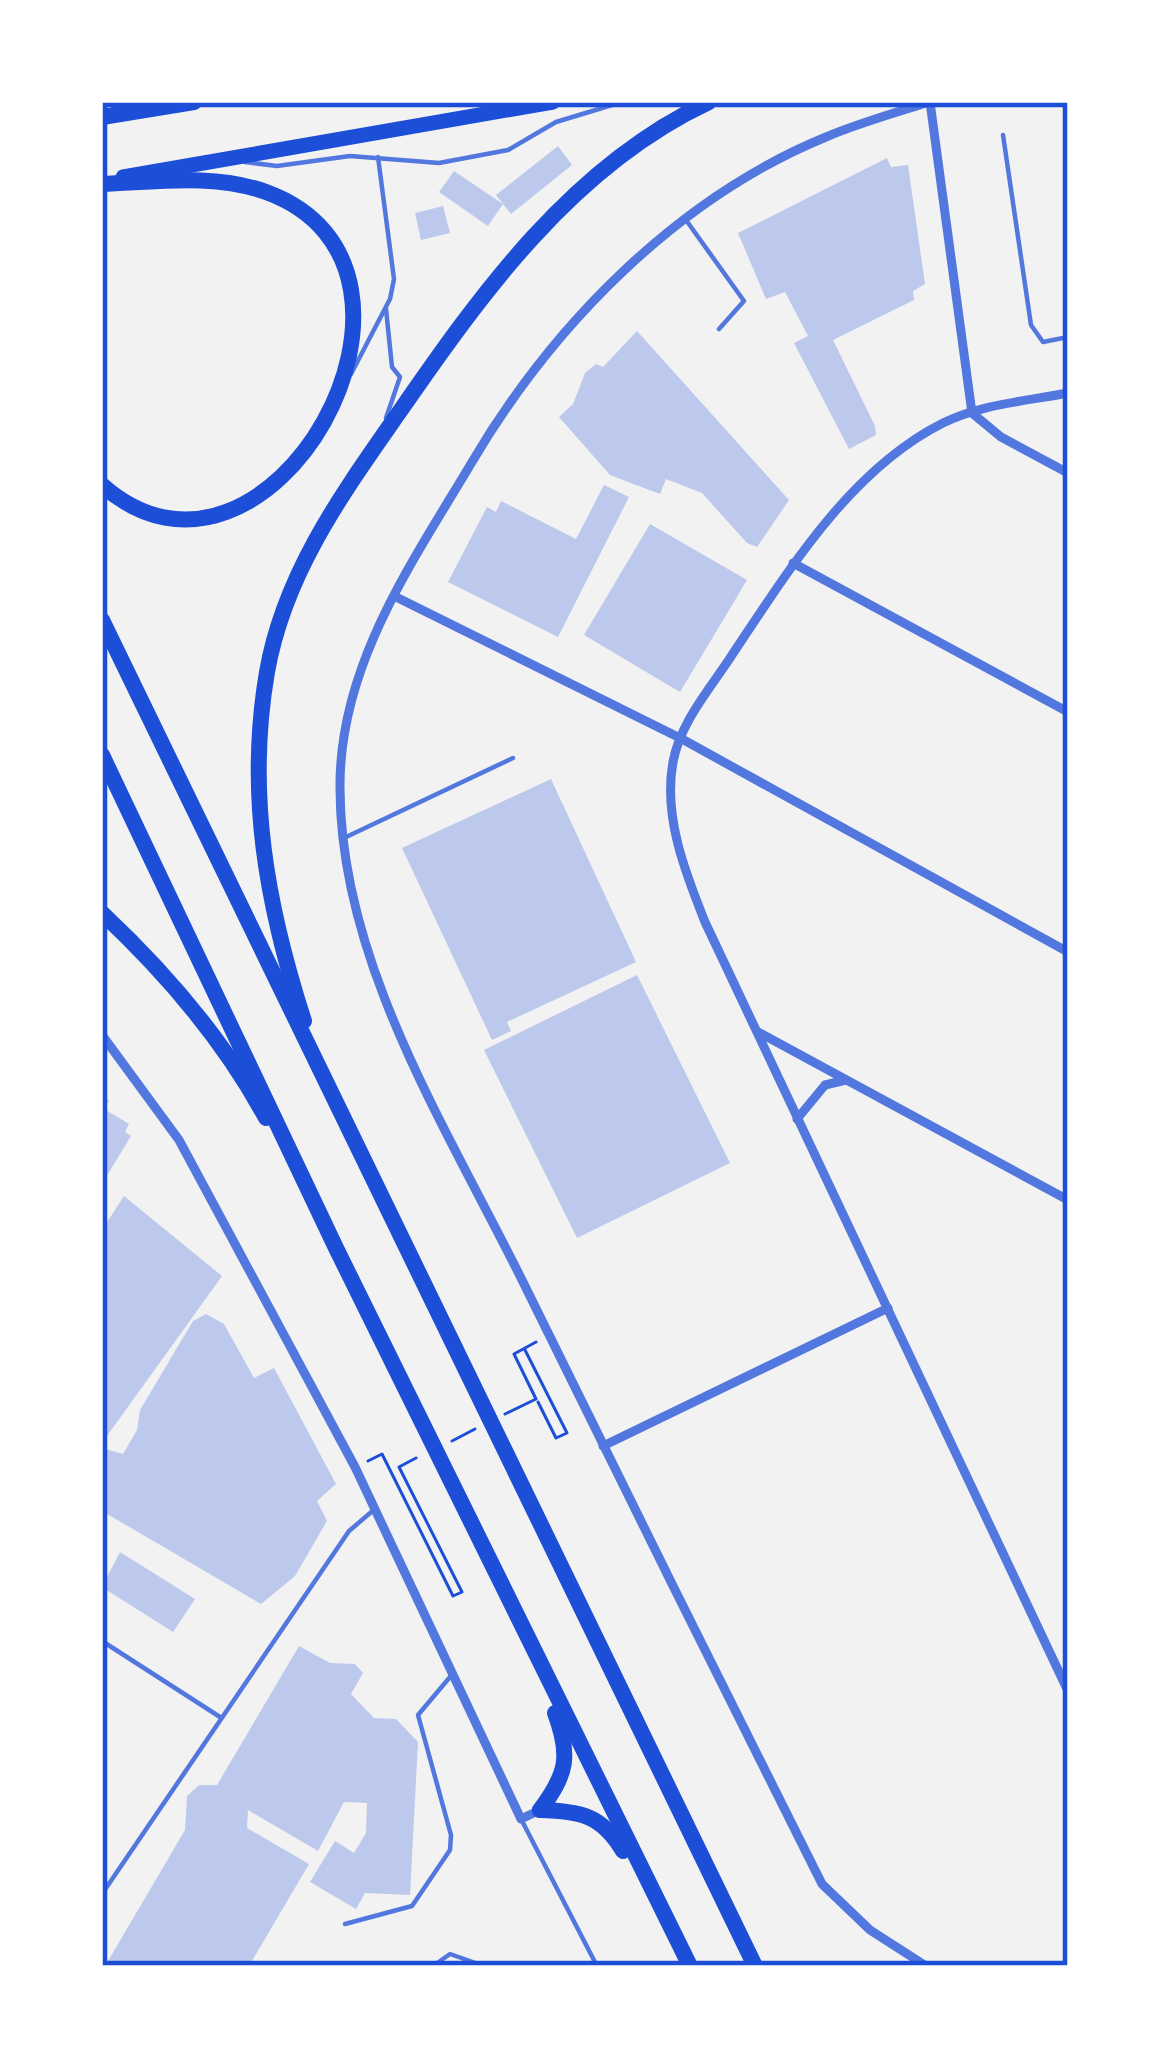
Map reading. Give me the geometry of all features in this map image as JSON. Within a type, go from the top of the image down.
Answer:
[{"type":"highway","points":[[102,117],[194,102]]},
{"type":"highway","points":[[102,183],[554,102]]},
{"type":"highway","points":[[326,1091],[275,932],[258,819],[267,671],[283,611],[307,554],[377,443],[456,326],[516,254],[618,162],[709,102]]},
{"type":"highway","points":[[102,183],[237,183],[296,206],[321,230],[339,257],[353,308],[351,361],[333,407],[279,482],[225,513],[156,514],[102,485]]},
{"type":"highway","points":[[102,620],[326,1091],[754,1966]]},
{"type":"highway","points":[[102,755],[336,1248],[688,1963]]},
{"type":"highway","points":[[102,914],[166,979],[248,1084],[336,1248]]},
{"type":"highway","points":[[518,1616],[567,1744],[566,1772],[540,1810]]},
{"type":"highway","points":[[540,1810],[573,1811],[602,1822],[688,1963]]},
{"type":"street","points":[[926,1966],[870,1930],[822,1884],[603,1446],[404,1040],[351,890],[339,787],[349,701],[364,653],[490,432],[568,329],[620,274],[736,183],[825,137],[929,102],[972,413],[1001,437],[1068,473]]},
{"type":"street","points":[[1068,393],[972,413],[909,443],[873,473],[793,563],[688,721],[673,762],[672,815],[683,866],[797,1119],[1068,1691]]},
{"type":"street","points":[[793,563],[1068,712]]},
{"type":"street","points":[[394,596],[682,739],[1068,952]]},
{"type":"street","points":[[758,1032],[1068,1200]]},
{"type":"street","points":[[102,1035],[179,1140],[376,1507],[521,1819],[540,1810]]},
{"type":"street","points":[[797,1119],[825,1084],[846,1080]]},
{"type":"street","points":[[603,1446],[888,1308]]},
{"type":"lane","points":[[216,159],[277,166],[378,157],[439,164],[508,150],[556,122],[622,102]]},
{"type":"lane","points":[[1004,135],[1031,325],[1043,341],[1068,338]]},
{"type":"lane","points":[[377,443],[400,377],[392,367],[386,309],[393,257],[378,157]]},
{"type":"lane","points":[[686,220],[744,301],[719,329]]},
{"type":"lane","points":[[333,407],[386,309]]},
{"type":"lane","points":[[344,838],[512,758]]},
{"type":"lane","points":[[102,1894],[349,1531],[376,1507]]},
{"type":"lane","points":[[102,1641],[220,1717]]},
{"type":"lane","points":[[345,1924],[412,1906],[450,1850],[451,1835],[418,1715],[454,1673]]},
{"type":"lane","points":[[521,1819],[597,1966]]},
{"type":"lane","points":[[433,1966],[438,1958],[460,1954],[484,1966]]},
{"type":"path","points":[[524,1348],[567,1433],[556,1438],[536,1399]]},
{"type":"building","points":[[558,146],[572,165],[511,214],[496,195]]},
{"type":"building","points":[[887,158],[891,167],[908,165],[925,284],[913,291],[914,300],[833,340],[875,426],[876,435],[849,449],[794,343],[808,336],[785,292],[766,299],[738,233]]},
{"type":"building","points":[[454,171],[503,204],[488,226],[439,192]]},
{"type":"building","points":[[443,206],[450,233],[421,240],[415,213]]},
{"type":"building","points":[[637,331],[789,500],[757,547],[747,543],[702,493],[666,479],[660,494],[610,475],[559,417],[573,404],[585,373],[596,364],[603,367]]},
{"type":"building","points":[[604,485],[629,497],[558,637],[448,582],[487,507],[496,512],[501,501],[576,539]]},
{"type":"building","points":[[650,524],[747,580],[680,692],[584,635]]},
{"type":"building","points":[[551,779],[636,962],[507,1022],[511,1031],[492,1040],[402,848]]},
{"type":"building","points":[[637,975],[730,1163],[577,1238],[484,1050]]},
{"type":"building","points":[[102,1096],[109,1100],[104,1109],[129,1124],[125,1132],[131,1136],[102,1184]]},
{"type":"building","points":[[124,1196],[222,1276],[102,1443],[102,1230]]},
{"type":"building","points":[[206,1314],[224,1324],[254,1378],[274,1368],[336,1484],[317,1501],[327,1521],[295,1576],[261,1604],[102,1511],[102,1453],[105,1449],[123,1454],[137,1430],[140,1410],[193,1321]]},
{"type":"building","points":[[120,1552],[195,1599],[173,1632],[102,1587]]},
{"type":"building","points":[[299,1646],[330,1663],[355,1664],[363,1673],[351,1694],[374,1718],[396,1719],[418,1742],[410,1895],[365,1893],[356,1909],[310,1882],[335,1841],[354,1853],[366,1833],[367,1803],[344,1802],[318,1851],[248,1810],[247,1828],[309,1864],[249,1966],[117,1966],[108,1961],[185,1830],[187,1796],[199,1785],[217,1785]]}]
